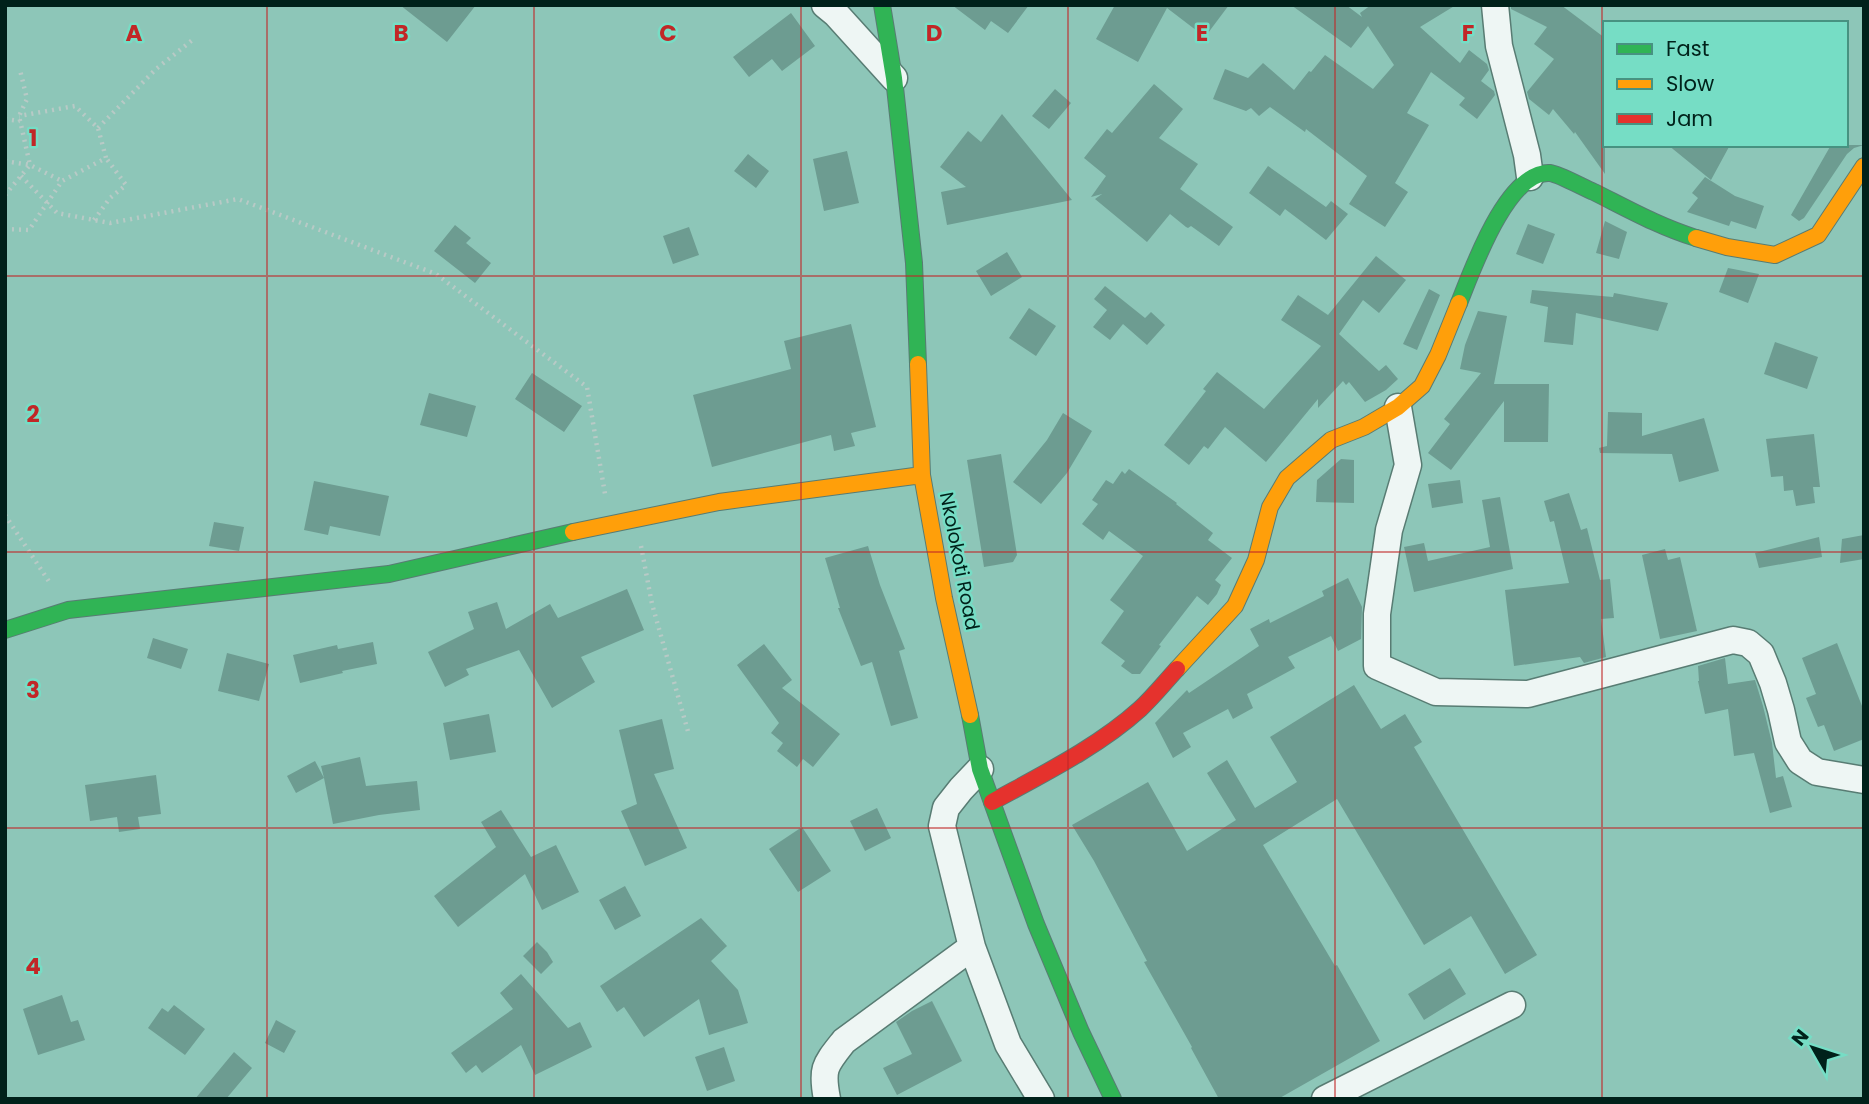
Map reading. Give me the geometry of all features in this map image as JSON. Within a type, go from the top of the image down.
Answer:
[{"type":"street","points":[[825,5],[894,78]]},
{"type":"street","name":"Nkolokoti Road","points":[[882,5],[894,78],[914,263],[922,475],[944,598],[980,769],[1046,948],[1113,1099]]},
{"type":"street","points":[[1495,5],[1499,46],[1527,155],[1530,177]]},
{"type":"street","points":[[992,802],[1093,744],[1140,709],[1235,606],[1255,560],[1270,507],[1287,478],[1331,440],[1364,427],[1398,407],[1422,386],[1438,355],[1492,225],[1508,201],[1530,177],[1550,173],[1668,230],[1727,247],[1775,255],[1818,235],[1864,166]]},
{"type":"street","points":[[1398,407],[1408,465],[1389,530],[1377,614],[1377,666],[1436,692],[1528,694],[1733,640],[1748,643],[1761,654],[1776,692],[1788,742],[1800,761],[1817,772],[1864,780]]},
{"type":"street","points":[[5,630],[68,610],[389,574],[719,502],[922,475]]},
{"type":"street","points":[[980,769],[946,808],[942,826],[972,947],[1008,1044],[1041,1099]]},
{"type":"street","points":[[827,1099],[823,1075],[829,1059],[844,1041],[972,947]]},
{"type":"street","points":[[1325,1099],[1512,1005]]},
{"type":"path","points":[[98,128],[156,69],[195,38]]},
{"type":"path","points":[[20,70],[27,99],[20,118],[30,165]]},
{"type":"path","points":[[5,119],[75,106],[98,128],[106,159],[126,185],[110,198],[94,220]]},
{"type":"path","points":[[5,229],[29,230],[62,181],[106,159]]},
{"type":"path","points":[[5,161],[30,165],[62,181]]},
{"type":"path","points":[[5,195],[30,165]]},
{"type":"path","points":[[21,176],[57,213],[110,223],[238,199],[436,274],[587,387],[610,524]]},
{"type":"path","points":[[5,515],[68,610]]},
{"type":"path","points":[[636,518],[652,604],[689,735]]},
{"type":"building","points":[[400,5],[476,5],[447,42]]},
{"type":"building","points":[[952,5],[1029,5],[1008,33],[991,21],[985,30]]},
{"type":"building","points":[[1115,5],[1229,5],[1205,37],[1167,8],[1138,62],[1096,39]]},
{"type":"building","points":[[1291,5],[1346,5],[1362,17],[1360,13],[1371,5],[1456,5],[1420,27],[1460,63],[1469,50],[1487,64],[1489,70],[1481,81],[1494,91],[1495,95],[1477,119],[1459,105],[1465,98],[1431,72],[1407,113],[1429,125],[1395,183],[1408,192],[1385,227],[1349,204],[1367,176],[1306,129],[1305,132],[1270,107],[1259,116],[1251,108],[1246,111],[1213,99],[1225,69],[1248,78],[1263,63],[1294,90],[1325,55],[1373,89],[1394,65],[1368,26],[1351,48]]},
{"type":"building","points":[[1511,5],[1561,5],[1603,36],[1605,174],[1575,132],[1574,134],[1553,109],[1549,115],[1529,99],[1527,92],[1554,59],[1534,44],[1547,27],[1511,9]]},
{"type":"building","points":[[791,13],[815,46],[782,71],[772,59],[749,77],[733,57]]},
{"type":"building","points":[[1154,84],[1183,109],[1159,138],[1198,164],[1180,189],[1233,227],[1219,246],[1191,226],[1186,227],[1170,214],[1147,242],[1095,199],[1102,194],[1091,197],[1106,176],[1084,158],[1107,129],[1112,133]]},
{"type":"building","points":[[1055,89],[1071,103],[1049,129],[1032,116]]},
{"type":"building","points":[[1002,114],[1072,200],[947,225],[941,192],[966,187],[940,167],[968,131],[981,142]]},
{"type":"building","points":[[1864,145],[1847,154],[1804,218],[1799,221],[1791,215],[1830,147]]},
{"type":"building","points":[[1670,147],[1729,147],[1711,180]]},
{"type":"building","points":[[847,151],[859,203],[824,211],[813,159]]},
{"type":"building","points":[[748,154],[769,171],[756,188],[734,171]]},
{"type":"building","points":[[1268,166],[1326,207],[1331,201],[1348,214],[1326,240],[1285,209],[1280,216],[1249,193]]},
{"type":"building","points":[[1705,177],[1735,196],[1764,206],[1756,229],[1731,221],[1729,226],[1687,212],[1698,198],[1692,193]]},
{"type":"building","points":[[1605,221],[1627,232],[1619,259],[1596,253]]},
{"type":"building","points":[[1528,224],[1555,234],[1543,264],[1516,254]]},
{"type":"building","points":[[455,225],[471,238],[466,243],[491,263],[475,283],[434,251]]},
{"type":"building","points":[[689,227],[699,255],[673,264],[663,236]]},
{"type":"building","points":[[1007,252],[1022,277],[991,296],[976,271]]},
{"type":"building","points":[[1376,256],[1406,280],[1379,313],[1363,300],[1339,334],[1379,371],[1386,365],[1398,379],[1386,390],[1365,402],[1349,382],[1346,385],[1343,381],[1318,408],[1318,399],[1266,462],[1225,427],[1208,449],[1204,446],[1189,465],[1164,445],[1206,391],[1203,389],[1217,372],[1264,409],[1321,346],[1281,320],[1298,295],[1328,315]]},
{"type":"building","points":[[1728,268],[1759,274],[1748,303],[1719,292]]},
{"type":"building","points":[[1105,286],[1145,318],[1151,312],[1165,325],[1147,345],[1123,324],[1110,340],[1093,327],[1107,310],[1094,299]]},
{"type":"building","points":[[1429,289],[1440,295],[1417,350],[1403,344]]},
{"type":"building","points":[[1532,290],[1613,297],[1614,293],[1668,303],[1658,331],[1576,313],[1573,345],[1544,342],[1548,307],[1530,303]]},
{"type":"building","points":[[1029,308],[1056,326],[1036,356],[1009,338]]},
{"type":"building","points":[[1478,311],[1507,316],[1494,384],[1549,384],[1548,442],[1504,442],[1504,401],[1451,470],[1428,453],[1450,424],[1444,419],[1481,373],[1460,369],[1465,345]]},
{"type":"building","points":[[851,324],[876,427],[851,433],[855,446],[834,451],[831,435],[712,467],[693,395],[791,369],[784,341]]},
{"type":"building","points":[[1775,342],[1818,357],[1807,389],[1764,374]]},
{"type":"building","points":[[532,373],[582,406],[564,432],[515,399]]},
{"type":"building","points":[[429,393],[476,406],[467,437],[420,425]]},
{"type":"building","points":[[1608,412],[1642,413],[1642,436],[1704,418],[1719,471],[1679,482],[1672,454],[1600,453],[1599,448],[1607,446]]},
{"type":"building","points":[[1063,413],[1092,431],[1067,473],[1041,504],[1013,482],[1047,440]]},
{"type":"building","points":[[1814,434],[1820,487],[1813,487],[1815,503],[1796,506],[1793,490],[1784,491],[1783,476],[1771,477],[1766,439]]},
{"type":"building","points":[[1001,454],[1017,555],[1013,562],[984,567],[967,460]]},
{"type":"building","points":[[1341,459],[1354,460],[1354,503],[1316,502],[1317,480]]},
{"type":"building","points":[[1129,469],[1213,533],[1208,540],[1232,558],[1215,580],[1221,585],[1217,594],[1208,605],[1197,596],[1140,674],[1132,674],[1121,666],[1125,661],[1101,643],[1124,611],[1110,600],[1143,556],[1109,531],[1103,540],[1082,524],[1098,504],[1092,500],[1106,480],[1113,484],[1122,471],[1125,474]]},
{"type":"building","points":[[1460,480],[1463,503],[1432,508],[1428,484]]},
{"type":"building","points":[[314,481],[389,496],[380,536],[330,526],[328,535],[304,530]]},
{"type":"building","points":[[1569,493],[1581,530],[1587,528],[1600,580],[1610,579],[1614,618],[1601,619],[1606,657],[1584,663],[1580,657],[1514,666],[1505,590],[1569,583],[1554,521],[1550,522],[1544,501]]},
{"type":"building","points":[[1500,497],[1513,569],[1414,592],[1404,547],[1424,543],[1428,561],[1490,547],[1482,500]]},
{"type":"building","points":[[214,522],[244,527],[239,551],[209,546]]},
{"type":"building","points":[[1864,535],[1864,559],[1840,563],[1842,539]]},
{"type":"building","points":[[1819,537],[1822,557],[1759,568],[1755,553]]},
{"type":"building","points":[[868,546],[905,649],[899,651],[918,718],[891,726],[872,662],[861,666],[838,608],[825,558]]},
{"type":"building","points":[[1665,549],[1668,560],[1680,557],[1697,631],[1660,639],[1642,555]]},
{"type":"building","points":[[1348,578],[1362,607],[1361,639],[1338,651],[1331,636],[1288,657],[1295,668],[1247,694],[1253,708],[1233,719],[1228,709],[1183,733],[1191,747],[1173,758],[1155,723],[1185,692],[1187,690],[1189,693],[1259,646],[1250,629],[1269,619],[1270,623],[1324,596],[1322,591]]},
{"type":"building","points":[[627,589],[644,630],[581,657],[595,682],[552,708],[519,650],[466,669],[469,675],[445,687],[428,652],[474,629],[468,612],[497,602],[506,629],[550,604],[558,618]]},
{"type":"building","points":[[153,638],[188,649],[181,669],[147,658]]},
{"type":"building","points":[[373,642],[377,664],[300,683],[293,655],[337,645],[338,649]]},
{"type":"building","points":[[1837,643],[1864,711],[1864,739],[1834,751],[1824,725],[1818,727],[1806,698],[1816,694],[1802,658]]},
{"type":"building","points":[[764,644],[792,680],[782,688],[840,734],[813,767],[803,759],[797,767],[777,751],[783,743],[771,733],[779,723],[737,665]]},
{"type":"building","points":[[227,653],[269,664],[259,701],[218,691]]},
{"type":"building","points":[[1725,658],[1728,684],[1755,680],[1772,743],[1776,778],[1783,776],[1792,807],[1770,813],[1754,753],[1734,756],[1728,709],[1705,714],[1698,681],[1698,666]]},
{"type":"building","points":[[1354,685],[1381,729],[1405,714],[1422,742],[1414,747],[1537,955],[1505,974],[1471,916],[1424,945],[1337,799],[1263,845],[1380,1041],[1278,1099],[1219,1099],[1144,962],[1147,961],[1094,861],[1072,825],[1148,782],[1187,851],[1236,820],[1207,773],[1227,760],[1255,808],[1297,782],[1270,737]]},
{"type":"building","points":[[489,714],[496,752],[450,760],[443,723]]},
{"type":"building","points":[[662,719],[674,769],[654,774],[687,848],[645,866],[621,811],[637,804],[619,730]]},
{"type":"building","points":[[360,757],[366,786],[417,781],[420,810],[333,824],[321,766]]},
{"type":"building","points":[[315,761],[324,778],[296,793],[287,776]]},
{"type":"building","points":[[156,775],[161,814],[138,817],[140,829],[119,832],[117,817],[90,821],[85,785]]},
{"type":"building","points":[[877,808],[891,838],[865,851],[850,821]]},
{"type":"building","points":[[501,810],[531,857],[556,845],[579,892],[542,910],[525,874],[458,927],[434,896],[496,847],[481,822]]},
{"type":"building","points":[[802,827],[831,871],[798,892],[769,849]]},
{"type":"building","points":[[625,886],[641,916],[615,930],[599,900]]},
{"type":"building","points":[[701,918],[727,946],[711,961],[738,990],[748,1023],[709,1035],[699,999],[644,1037],[624,1007],[617,1012],[600,986]]},
{"type":"building","points":[[537,942],[553,962],[541,974],[523,956]]},
{"type":"building","points":[[1450,968],[1466,994],[1424,1020],[1408,994]]},
{"type":"building","points":[[521,974],[568,1028],[580,1022],[592,1047],[535,1075],[521,1045],[482,1073],[476,1065],[466,1073],[451,1053],[513,1009],[500,993]]},
{"type":"building","points":[[62,995],[71,1022],[78,1020],[85,1040],[38,1055],[23,1009]]},
{"type":"building","points":[[932,1001],[962,1061],[897,1095],[883,1068],[912,1054],[896,1022]]},
{"type":"building","points":[[174,1005],[205,1029],[185,1055],[148,1028],[162,1008],[168,1012]]},
{"type":"building","points":[[276,1020],[296,1031],[284,1053],[265,1043]]},
{"type":"building","points":[[724,1047],[735,1081],[707,1091],[695,1057]]},
{"type":"building","points":[[234,1052],[252,1068],[226,1099],[195,1099]]},
{"type":"traffic: fast","points":[[882,5],[894,78],[914,263],[918,364]]},
{"type":"traffic: fast","points":[[1459,303],[1493,225],[1519,188],[1534,176],[1550,173],[1559,176],[1657,223],[1696,238]]},
{"type":"traffic: fast","points":[[5,630],[68,610],[389,574],[573,532]]},
{"type":"traffic: fast","points":[[970,715],[980,769],[1036,924],[1081,1032],[1113,1099]]},
{"type":"traffic: slow","points":[[1696,238],[1727,247],[1775,255],[1818,235],[1864,166]]},
{"type":"traffic: slow","points":[[1177,669],[1235,606],[1256,560],[1270,507],[1287,478],[1331,440],[1364,427],[1398,407],[1422,386],[1459,303]]},
{"type":"traffic: slow","points":[[918,364],[922,475],[944,598],[970,715]]},
{"type":"traffic: slow","points":[[573,532],[719,502],[922,475]]},
{"type":"traffic: jam","points":[[992,802],[1069,760],[1106,736],[1140,709],[1177,669]]}]
